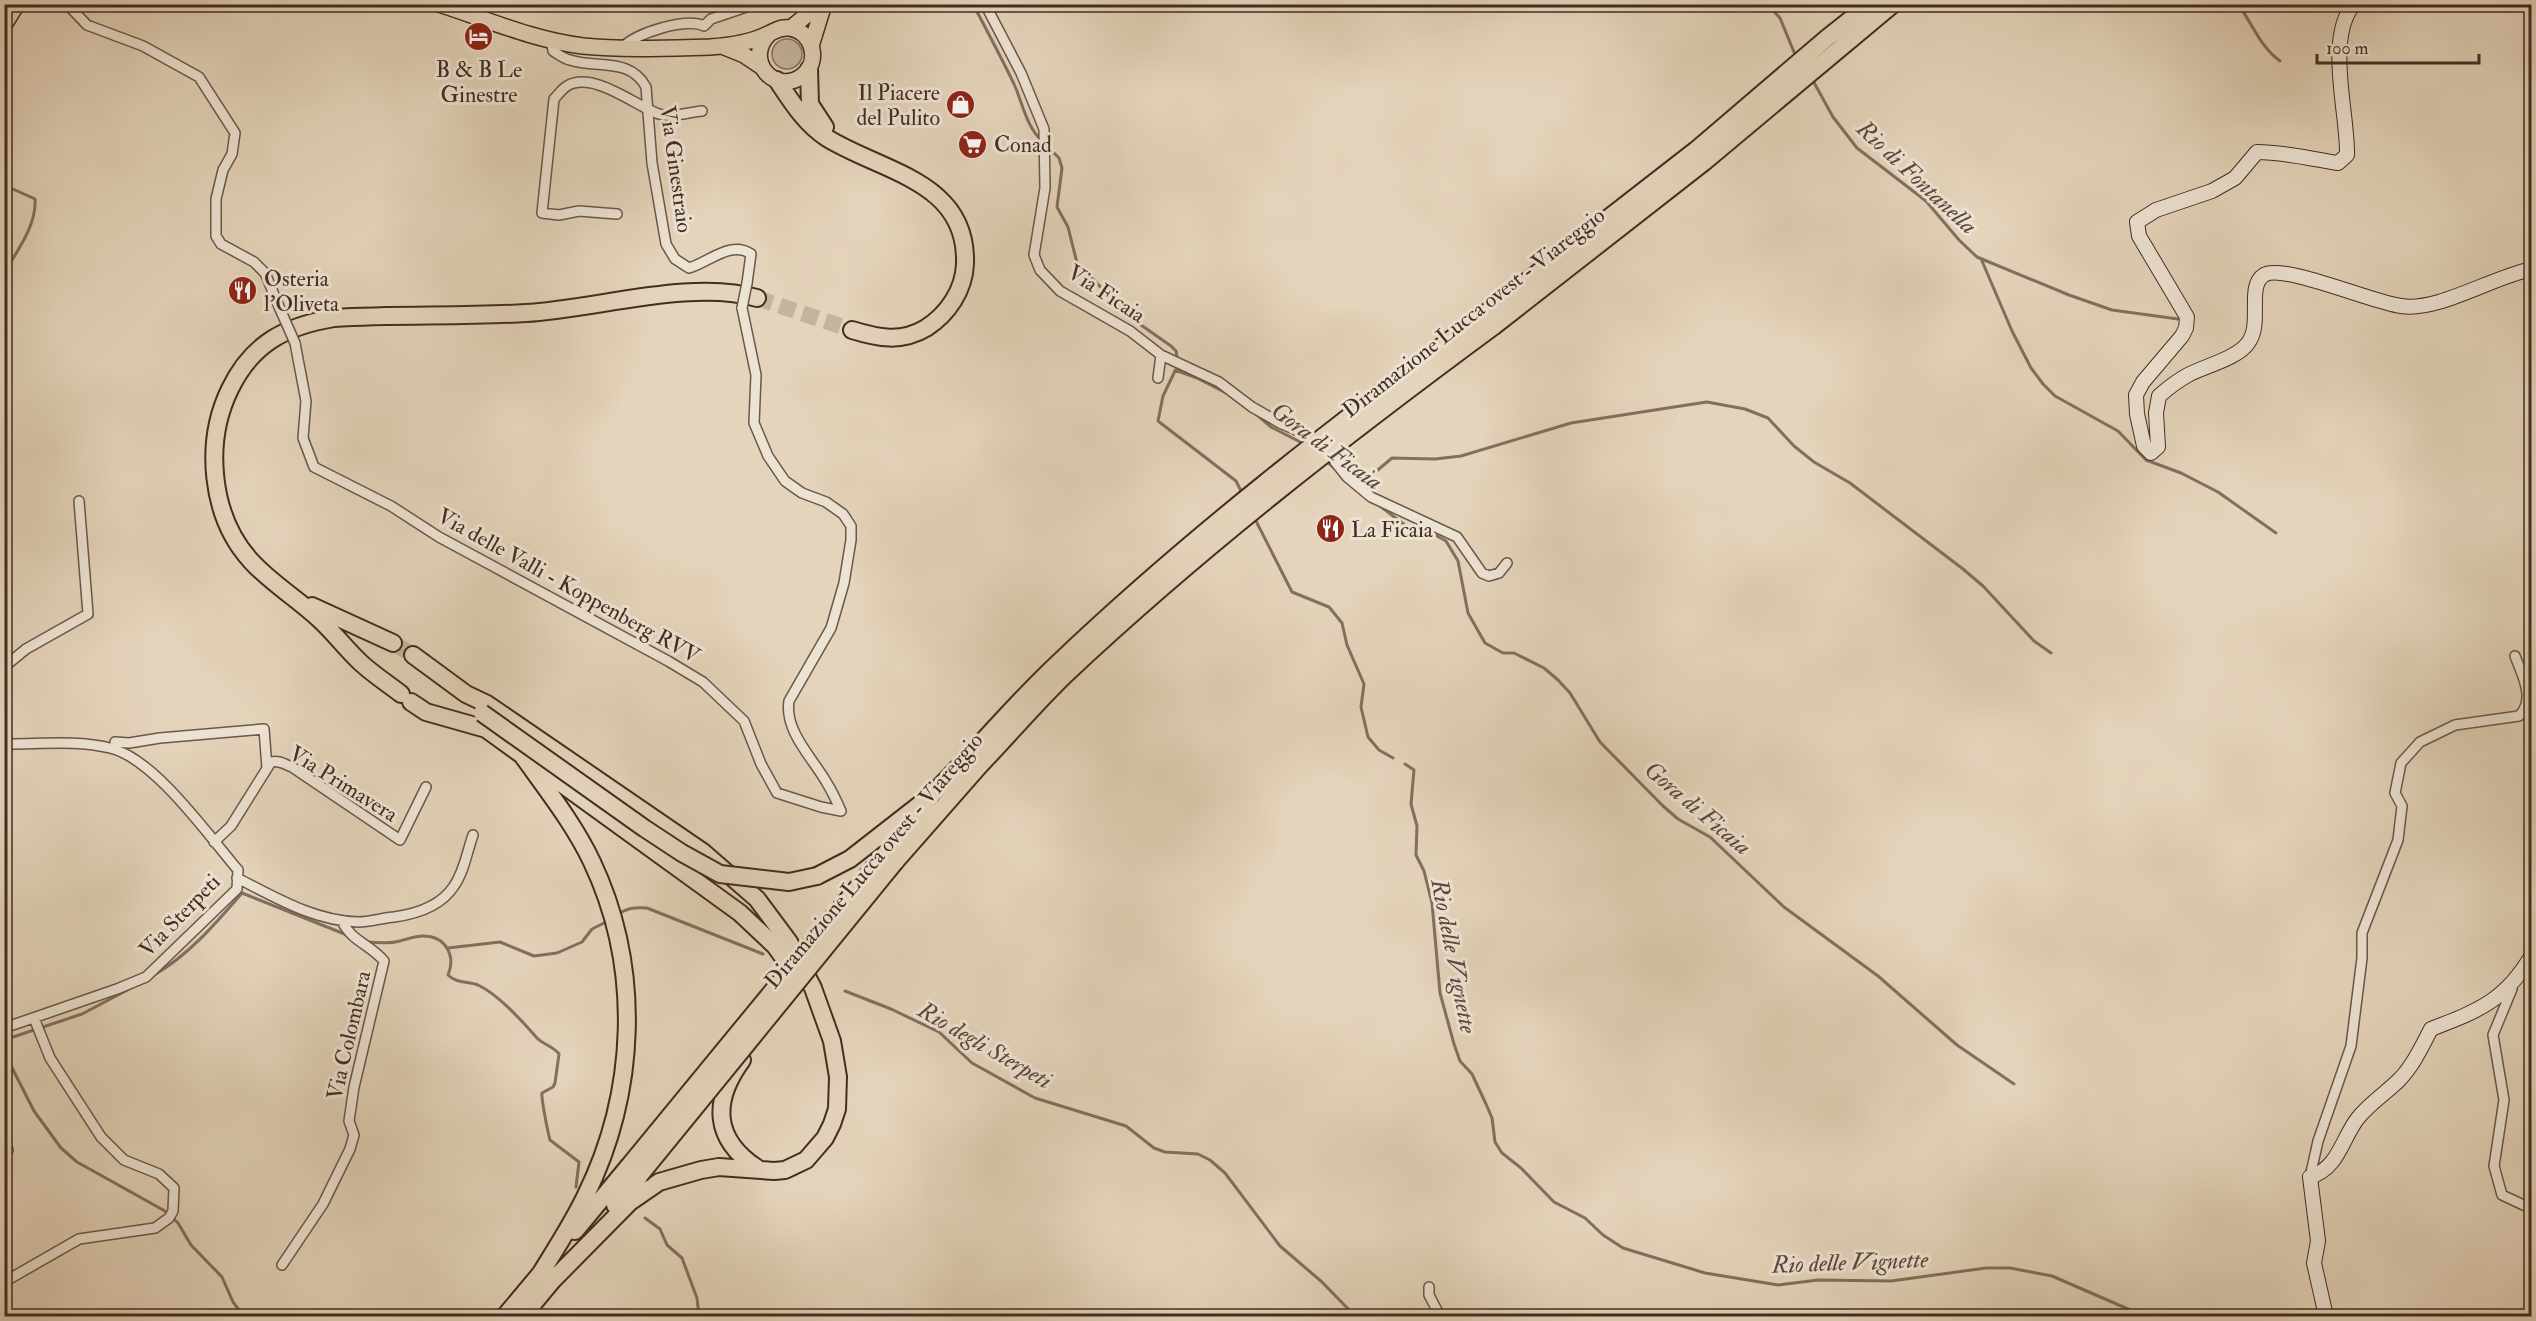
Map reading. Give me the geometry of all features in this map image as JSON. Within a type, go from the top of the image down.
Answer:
[{"type":"highway","name":"Diramazione Lucca ovest - Viareggio","points":[[1700,156],[1827,38],[1870,4]]},
{"type":"highway","name":"Diramazione Lucca ovest - Viareggio","points":[[506,1317],[545,1279],[890,857],[1056,665],[1190,544],[1272,477],[1490,320],[1893,4]]},
{"type":"highway","points":[[808,69],[810,104],[823,125],[842,145]]},
{"type":"highway","points":[[777,80],[795,107],[815,129],[932,191],[956,219],[962,236],[966,255],[965,272],[950,306],[932,324],[911,335],[896,339],[882,338],[852,330]]},
{"type":"highway","points":[[757,298],[738,292],[691,292],[527,313],[334,318],[310,322],[282,332],[256,352],[239,371],[227,395],[218,424],[214,465],[220,502],[238,542],[249,559],[273,584],[320,620],[362,664],[406,698],[426,712],[486,729],[740,913],[775,946],[820,1011]]},
{"type":"highway","points":[[292,597],[393,643]]},
{"type":"highway","points":[[413,655],[466,694],[487,704],[703,852],[757,899],[782,933],[813,988],[832,1041],[838,1077],[837,1109],[825,1138],[806,1160],[785,1170],[719,1167],[659,1182],[630,1202],[545,1279]]},
{"type":"highway","points":[[466,694],[482,713],[644,828],[720,874],[789,882],[817,876],[850,859],[932,795]]},
{"type":"highway","points":[[522,756],[561,809],[592,862],[618,928],[625,967],[628,1015],[625,1065],[618,1104],[595,1174],[545,1279]]},
{"type":"highway","name":"Diramazione Lucca ovest - Viareggio","points":[[634,1171],[774,1013],[890,857],[932,795],[975,760]]},
{"type":"highway","points":[[760,1170],[733,1148],[724,1131],[721,1108],[730,1077],[774,1013]]},
{"type":"highway","name":"Diramazione Lucca ovest - Viareggio","points":[[523,1317],[545,1279]]},
{"type":"main road","points":[[439,4],[513,29],[582,46],[623,47],[768,34],[779,28],[791,28],[805,36],[812,46]]},
{"type":"main road","points":[[709,38],[744,55],[777,80],[794,80],[808,69],[813,56],[812,46],[822,4]]},
{"type":"main road","points":[[791,28],[822,4]]},
{"type":"main road","points":[[762,67],[759,50],[768,34]]},
{"type":"street","name":"Via delle Valli - Koppenberg RVV","points":[[67,4],[87,25],[143,46],[199,77],[235,133],[232,154],[223,170],[216,199],[216,236],[221,244],[254,262],[265,273],[295,343],[306,402],[303,438],[314,467],[366,493],[439,537],[658,655],[702,682],[744,721],[761,764],[777,793],[841,811]]},
{"type":"street","points":[[709,38],[711,19],[755,4]]},
{"type":"street","name":"Via Ficaia","points":[[985,4],[1021,74],[1044,129],[1045,188],[1034,255],[1040,270],[1060,291],[1130,331],[1161,355],[1219,382],[1252,407],[1303,433]]},
{"type":"street","points":[[2354,4],[2349,11],[2339,45],[2339,71],[2347,136],[2347,155],[2338,163],[2276,152],[2257,152],[2235,178],[2212,191],[2156,210],[2137,222],[2139,236],[2187,317],[2186,328],[2182,336],[2143,382],[2136,395],[2137,414],[2144,446],[2151,453],[2158,447],[2156,412],[2159,396],[2187,376],[2236,354],[2254,335],[2257,316],[2255,287],[2263,275],[2270,273],[2297,276],[2401,307],[2424,307],[2532,269]]},
{"type":"street","points":[[623,47],[630,39],[676,25],[697,22],[709,38]]},
{"type":"street","name":"Via Ginestraio","points":[[551,39],[553,51],[569,60],[626,67],[641,78],[646,87],[652,163],[666,244],[675,259],[689,268],[702,264],[726,250],[743,249],[751,254],[742,308],[756,375],[754,423],[768,456],[785,481],[802,494],[826,502],[843,514],[851,526],[844,583],[831,628],[789,701],[787,713],[802,744],[828,784],[841,811]]},
{"type":"street","points":[[617,214],[579,211],[560,215],[542,213],[554,99],[568,85],[596,84],[624,94],[661,115],[702,111]]},
{"type":"street","points":[[1158,378],[1161,355]]},
{"type":"street","points":[[1335,462],[1347,477],[1371,497],[1457,537],[1482,573],[1489,576],[1499,573],[1507,563]]},
{"type":"street","points":[[4,668],[46,637],[88,614],[79,501]]},
{"type":"street","points":[[2326,1317],[2314,1263],[2318,1241],[2310,1177],[2318,1141],[2351,1046],[2362,958],[2362,933],[2398,840],[2402,806],[2395,793],[2402,763],[2420,742],[2455,725],[2519,716],[2524,711],[2528,696],[2516,656]]},
{"type":"street","points":[[115,742],[129,743],[264,729],[267,768]]},
{"type":"street","name":"Via Sterpeti","points":[[4,742],[111,748],[135,759],[156,775],[238,870],[237,889],[146,977],[35,1020],[4,1028]]},
{"type":"street","name":"Via Primavera","points":[[214,842],[231,826],[267,768],[274,761],[292,767],[400,840],[426,787]]},
{"type":"street","points":[[237,878],[291,905],[342,921],[360,922],[411,915],[444,897],[453,888],[473,835]]},
{"type":"street","name":"Via Colombara","points":[[282,1265],[323,1204],[350,1149],[354,1135],[349,1121],[354,1087],[384,961],[375,950],[346,930],[342,921]]},
{"type":"street","points":[[2532,955],[2507,996],[2493,1035],[2504,1100],[2494,1166],[2502,1195],[2532,1209]]},
{"type":"street","points":[[2310,1177],[2319,1174],[2332,1164],[2346,1135],[2359,1117],[2401,1079],[2420,1051],[2431,1029],[2476,1012],[2504,992],[2522,971]]},
{"type":"street","points":[[4,1282],[80,1239],[155,1228],[171,1214],[174,1188],[159,1174],[124,1160],[101,1137],[50,1058],[35,1020]]},
{"type":"street","points":[[1429,1287],[1429,1295],[1440,1317]]},
{"type":"shaded area","points":[[787,39],[793,40],[801,48],[801,60],[793,68],[787,69],[781,68],[773,60],[772,54],[773,48],[781,40]]},
{"type":"waterway","points":[[973,4],[1014,84],[1028,122],[1042,141]]},
{"type":"waterway","name":"Rio di Fontanella","points":[[1767,4],[1780,18],[1796,57]]},
{"type":"waterway","points":[[2238,4],[2267,49],[2280,61]]},
{"type":"waterway","name":"Rio di Fontanella","points":[[1812,79],[1833,117],[1857,148],[1926,201],[1959,240],[1977,257],[2112,310],[2178,319]]},
{"type":"waterway","name":"Rio degli Sterpeti","points":[[4,136],[4,148]]},
{"type":"waterway","points":[[1047,146],[1059,158],[1062,168],[1057,207],[1068,227],[1077,263],[1131,318],[1171,346],[1176,351],[1178,362]]},
{"type":"waterway","name":"Rio degli Sterpeti","points":[[4,185],[35,199],[35,209],[29,228],[4,273]]},
{"type":"waterway","name":"Rio di Fontanella","points":[[1982,261],[2012,331],[2031,368],[2055,396],[2118,431],[2146,460],[2181,473],[2218,492],[2276,533]]},
{"type":"waterway","name":"Gora di Ficaia","points":[[1175,370],[1228,394]]},
{"type":"waterway","name":"Rio delle Vignette","points":[[1175,371],[1163,396],[1158,421],[1236,481],[1243,495]]},
{"type":"waterway","points":[[1366,480],[1392,458],[1435,459],[1461,456],[1571,423],[1707,402],[1745,409],[1768,418],[1794,446],[1814,462],[1850,483],[1963,569],[1983,586],[2034,641],[2051,653]]},
{"type":"waterway","name":"Gora di Ficaia","points":[[1255,413],[1271,427],[1306,445]]},
{"type":"waterway","name":"Gora di Ficaia","points":[[1325,460],[1338,471]]},
{"type":"waterway","name":"Gora di Ficaia","points":[[1380,506],[1406,526],[1430,532],[1446,541],[1458,561],[1468,613],[1485,643],[1503,653],[1514,653],[1544,668],[1558,680],[1570,693],[1600,742],[1663,806],[1678,819],[1710,837],[1784,907],[1878,976],[1957,1045],[2014,1084]]},
{"type":"waterway","name":"Rio delle Vignette","points":[[1254,517],[1292,592],[1329,607],[1342,623],[1347,645],[1364,684],[1361,707],[1368,737],[1379,750],[1393,758]]},
{"type":"waterway","name":"Rio delle Vignette","points":[[1405,764],[1414,770],[1411,804],[1417,826],[1416,855],[1424,871],[1432,903],[1440,993],[1454,1044],[1460,1061],[1472,1074],[1492,1118],[1495,1142],[1502,1153],[1521,1168],[1554,1202],[1585,1218],[1603,1235],[1623,1248],[1705,1273],[1778,1285],[1818,1280],[1891,1281],[1986,1268],[2010,1268],[2052,1276],[2135,1312]]},
{"type":"waterway","name":"Rio degli Sterpeti","points":[[154,975],[190,948],[242,893],[347,935]]},
{"type":"waterway","name":"Rio degli Sterpeti","points":[[617,915],[631,908],[647,908],[763,954]]},
{"type":"waterway","name":"Rio degli Sterpeti","points":[[448,948],[500,942],[534,956],[557,953],[582,942],[592,929],[606,922]]},
{"type":"waterway","points":[[367,942],[392,943],[423,936],[438,939],[450,954],[448,975],[451,978],[486,989],[510,1009],[537,1038],[559,1054],[555,1083],[553,1087],[542,1093],[543,1101],[550,1140],[579,1162],[576,1187]]},
{"type":"waterway","name":"Rio degli Sterpeti","points":[[4,1040],[82,1014],[135,986]]},
{"type":"waterway","name":"Rio degli Sterpeti","points":[[845,991],[891,1009],[939,1032],[972,1063],[1035,1098],[1126,1126],[1154,1148],[1165,1152],[1198,1154],[1210,1160],[1225,1173],[1280,1246],[1322,1282],[1355,1316]]},
{"type":"waterway","points":[[4,1052],[34,1111],[61,1148],[77,1162],[165,1211],[178,1223],[191,1245],[222,1277],[233,1302],[243,1315],[248,1316]]},
{"type":"waterway","points":[[645,1218],[660,1229],[667,1245],[682,1258],[697,1298],[699,1316]]},
{"type":"tunnel","points":[[757,298],[852,330]]},
{"type":"tunnel","points":[[393,643],[413,655]]},
{"type":"place","name":"B & B Le Ginestre","points":[[479,37]]},
{"type":"place","name":"Il Piacere del Pulito","points":[[961,105]]},
{"type":"place","name":"Conad","points":[[973,144]]},
{"type":"place","name":"Osteria l'Oliveta","points":[[243,291]]},
{"type":"place","name":"La Ficaia","points":[[1330,529]]}]
